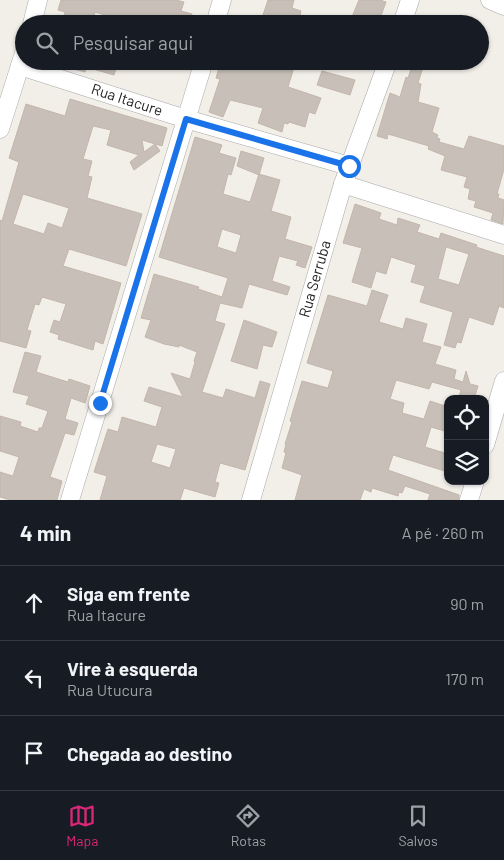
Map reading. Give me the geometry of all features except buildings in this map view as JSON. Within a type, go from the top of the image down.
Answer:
[{"type":"street","points":[[34,15],[38,0]]},
{"type":"street","points":[[218,15],[222,0]]},
{"type":"street","points":[[405,15],[410,0]]},
{"type":"street","points":[[490,0],[504,6]]},
{"type":"street","points":[[2,118],[19,70]]},
{"type":"street","name":"Rua Itacure","points":[[50,70],[186,119],[349,166]]},
{"type":"street","points":[[70,500],[201,70]]},
{"type":"street","name":"Rua Serruba","points":[[251,500],[343,184],[385,70]]},
{"type":"street","points":[[343,184],[504,235]]},
{"type":"street","points":[[486,440],[504,381]]},
{"type":"street","points":[[469,500],[473,485]]},
{"type":"route","points":[[100,403],[186,119],[349,166]]}]
